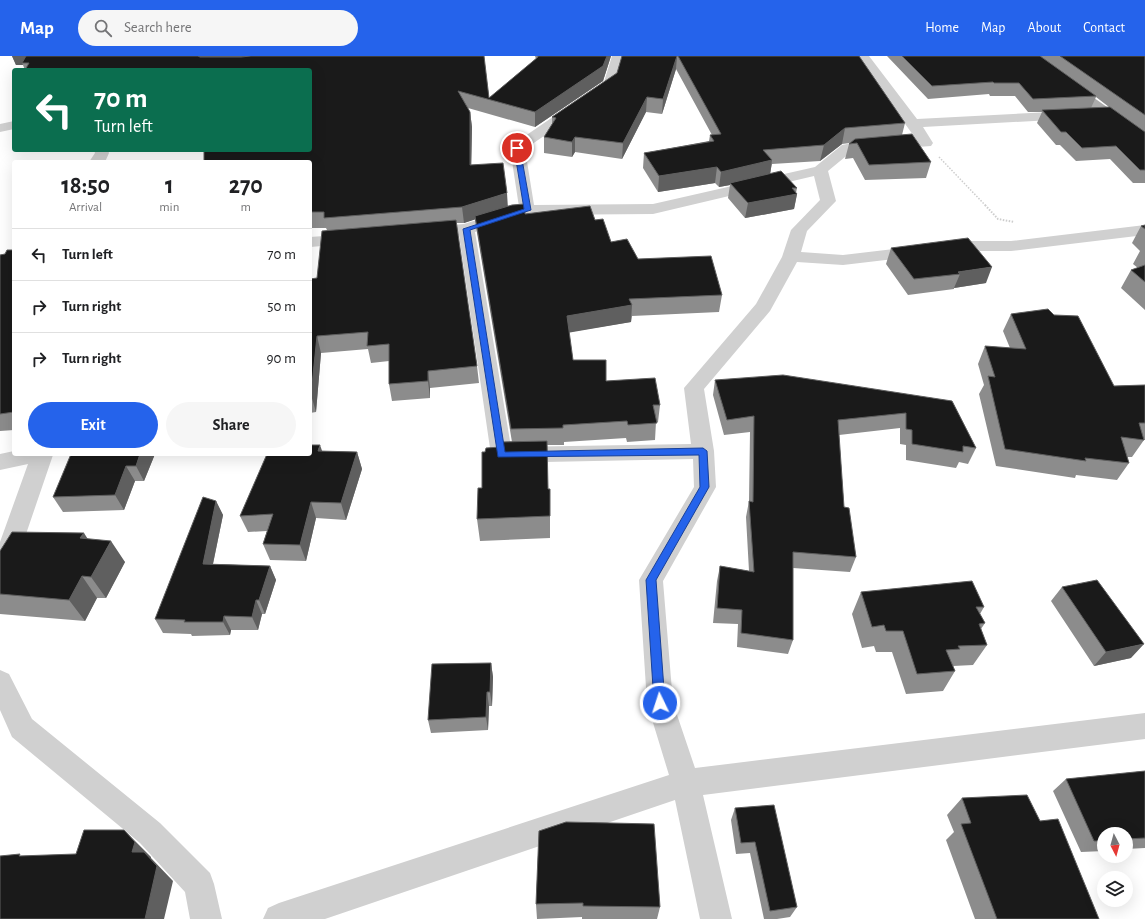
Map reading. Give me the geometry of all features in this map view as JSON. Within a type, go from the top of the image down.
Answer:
[{"type":"main road","points":[[1027,56],[1145,141]]},
{"type":"street","points":[[527,210],[517,148],[610,84],[618,56]]},
{"type":"street","points":[[412,234],[466,229],[527,210],[653,209],[820,170],[846,148],[926,143],[913,123],[862,56]]},
{"type":"street","points":[[913,123],[1107,114]]},
{"type":"street","points":[[0,128],[12,125]]},
{"type":"street","points":[[716,919],[686,783],[660,703],[651,580],[705,487],[703,451],[694,388],[764,307],[791,257],[800,230],[828,201],[820,170]]},
{"type":"street","points":[[466,229],[502,455],[703,451]]},
{"type":"street","points":[[791,257],[843,260],[962,246],[1011,246],[1145,230]]},
{"type":"street","points":[[312,242],[365,238]]},
{"type":"street","points":[[0,462],[32,456]]},
{"type":"street","points":[[0,576],[41,456]]},
{"type":"street","points":[[0,682],[22,728],[150,832],[199,884],[206,919]]},
{"type":"street","points":[[279,919],[686,783],[1145,726]]},
{"type":"path","points":[[926,143],[998,220],[1020,224]]},
{"type":"building","points":[[26,56],[484,56],[489,98],[538,56],[607,56],[603,66],[535,112],[458,91],[470,112],[470,165],[503,163],[507,193],[462,207],[324,218],[324,212],[312,212],[312,160],[204,160],[204,152],[312,152],[312,68],[26,68],[29,63],[22,63]]},
{"type":"building","points":[[622,56],[677,56],[663,99],[647,97],[623,143],[575,137],[572,142],[544,137],[556,118],[552,117],[617,73]]},
{"type":"building","points":[[678,56],[859,56],[905,123],[845,128],[824,145],[763,150],[772,160],[721,172],[717,167],[659,176],[644,153],[714,141],[710,135],[721,134]]},
{"type":"building","points":[[902,56],[1040,56],[1096,96],[1033,99],[1019,83],[993,82],[932,86]]},
{"type":"building","points":[[1060,56],[1145,56],[1145,115]]},
{"type":"building","points":[[1110,107],[1145,132],[1145,170],[1140,170],[1116,146],[1082,148],[1066,132],[1061,132],[1042,110]]},
{"type":"building","points":[[912,134],[931,162],[869,165],[857,143],[849,144],[855,139]]},
{"type":"building","points":[[781,171],[797,188],[792,188],[797,194],[748,203],[730,183]]},
{"type":"building","points":[[525,204],[525,214],[590,206],[595,220],[603,219],[611,242],[627,239],[638,259],[711,256],[722,295],[629,299],[632,305],[567,316],[573,360],[606,360],[606,381],[655,378],[660,405],[653,405],[657,423],[628,425],[627,421],[563,425],[563,428],[511,429],[475,216],[512,205]]},
{"type":"building","points":[[456,220],[477,366],[428,371],[428,381],[389,384],[389,344],[367,346],[368,332],[317,336],[312,385],[312,279],[317,278],[322,231]]},
{"type":"building","points":[[968,238],[992,267],[958,272],[960,274],[914,279],[891,248]]},
{"type":"building","points":[[7,250],[12,250],[12,412],[0,414],[0,255],[5,254]]},
{"type":"building","points":[[1145,265],[1145,282],[1131,270]]},
{"type":"building","points":[[1048,309],[1054,315],[1078,316],[1114,386],[1145,385],[1145,423],[1139,423],[1144,440],[1121,437],[1129,463],[1085,458],[1086,461],[1005,449],[988,376],[995,377],[985,346],[1026,349],[1011,314]]},
{"type":"building","points":[[783,375],[952,401],[976,448],[963,446],[963,452],[912,444],[912,430],[906,429],[906,413],[838,420],[844,507],[849,508],[856,557],[793,552],[793,640],[741,633],[742,610],[717,608],[720,566],[754,572],[749,501],[753,502],[754,416],[727,420],[715,380]]},
{"type":"building","points":[[547,441],[550,516],[477,519],[478,488],[482,488],[482,452],[485,452],[486,448],[501,447],[501,442]]},
{"type":"building","points":[[312,445],[320,445],[318,451],[357,452],[341,503],[311,502],[300,545],[263,544],[273,514],[240,516],[266,456],[312,456]]},
{"type":"building","points":[[70,456],[139,456],[136,466],[126,466],[115,495],[53,497]]},
{"type":"building","points":[[203,497],[216,501],[203,564],[270,566],[259,600],[256,600],[252,617],[224,616],[223,622],[184,622],[185,620],[155,619]]},
{"type":"building","points":[[12,532],[84,533],[80,538],[111,541],[91,577],[82,576],[69,600],[0,594],[0,551]]},
{"type":"building","points":[[1097,580],[1144,644],[1106,652],[1062,587]]},
{"type":"building","points":[[972,581],[984,607],[976,607],[985,623],[979,624],[987,645],[958,646],[960,649],[946,650],[955,671],[917,674],[903,631],[886,631],[884,625],[872,627],[861,592]]},
{"type":"building","points":[[491,663],[490,692],[487,692],[486,717],[428,720],[432,664]]},
{"type":"building","points":[[1145,771],[1145,838],[1133,839],[1133,827],[1097,827],[1097,841],[1094,841],[1066,779]]},
{"type":"building","points":[[1027,795],[1040,821],[1058,819],[1099,919],[997,919],[961,824],[971,823],[962,798]]},
{"type":"building","points":[[774,805],[797,907],[770,911],[755,842],[741,843],[735,808]]},
{"type":"building","points":[[566,822],[654,824],[660,907],[583,906],[583,903],[536,904],[539,831]]},
{"type":"building","points":[[84,830],[124,830],[135,842],[132,852],[144,852],[157,866],[145,919],[0,919],[0,856],[20,854],[19,856],[76,854]]},
{"type":"route","points":[[517,148],[527,210],[466,229],[502,455],[703,451],[705,487],[651,580],[660,703]]}]
